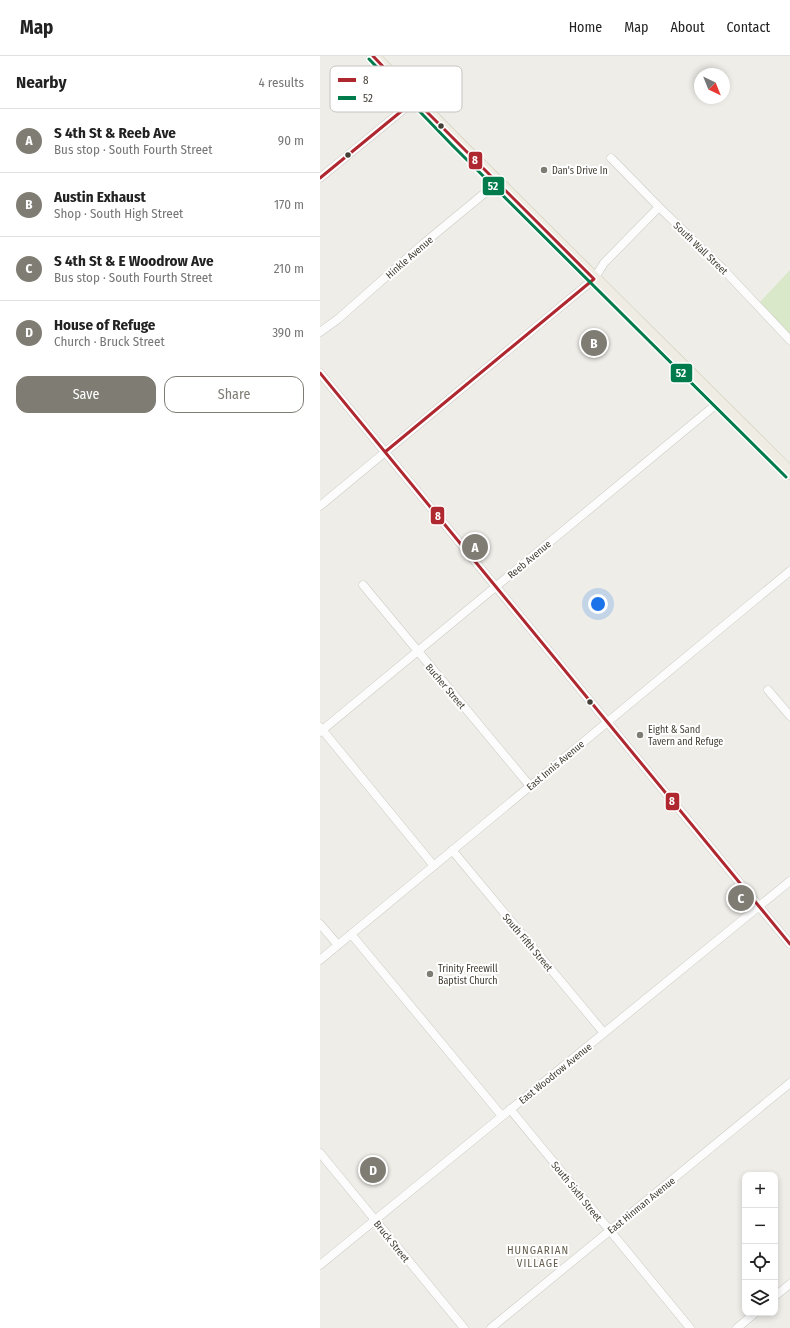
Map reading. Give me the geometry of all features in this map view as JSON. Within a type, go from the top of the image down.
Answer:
[{"type":"main road","points":[[373,56],[383,66]]},
{"type":"main road","points":[[427,112],[790,472]]},
{"type":"street","points":[[320,178],[400,112]]},
{"type":"street","name":"South Wall Street","points":[[611,158],[722,268],[790,340]]},
{"type":"street","name":"Hinkle Avenue","points":[[320,332],[338,319],[423,244],[498,182]]},
{"type":"street","points":[[320,506],[594,278],[604,263],[659,207]]},
{"type":"street","points":[[320,373],[608,721],[790,944]]},
{"type":"street","name":"Reeb Avenue","points":[[321,730],[719,402]]},
{"type":"street","name":"East Innis Avenue","points":[[320,960],[790,570]]},
{"type":"street","name":"Bucher Street","points":[[363,585],[418,651],[527,789]]},
{"type":"street","points":[[768,690],[790,716]]},
{"type":"street","points":[[321,730],[434,866]]},
{"type":"street","name":"South Fifth Street","points":[[452,850],[604,1033]]},
{"type":"street","name":"East Woodrow Avenue","points":[[320,1265],[790,881]]},
{"type":"street","points":[[320,924],[338,945]]},
{"type":"street","points":[[351,934],[502,1116]]},
{"type":"street","name":"East Hinman Avenue","points":[[491,1328],[790,1083]]},
{"type":"street","name":"South Sixth Street","points":[[510,1110],[690,1328]]},
{"type":"street","name":"Bruck Street","points":[[320,1153],[464,1328]]},
{"type":"street","points":[[778,1294],[790,1284]]},
{"type":"street","points":[[737,1328],[751,1316]]},
{"type":"green space","points":[[790,270],[790,336],[758,304]]},
{"type":"transit line","name":"8","points":[[373,56],[383,66]]},
{"type":"transit line","name":"52","points":[[369,59],[376,66]]},
{"type":"transit line","name":"8","points":[[320,178],[400,112]]},
{"type":"transit line","name":"52","points":[[420,112],[786,477]]},
{"type":"transit line","name":"8","points":[[385,452],[594,279],[427,112]]},
{"type":"transit line","name":"8","points":[[320,373],[790,944]]},
{"type":"place","name":"Dan's Drive In","points":[[544,170]]},
{"type":"place","name":"Austin Exhaust","points":[[594,343]]},
{"type":"place","name":"S 4th St & Reeb Ave","points":[[475,547]]},
{"type":"place","name":"Eight & Sand Tavern and Refuge","points":[[640,735]]},
{"type":"place","name":"S 4th St & E Woodrow Ave","points":[[741,898]]},
{"type":"place","name":"Trinity Freewill Baptist Church","points":[[430,974]]},
{"type":"place","name":"House of Refuge","points":[[373,1170]]},
{"type":"district","name":"HUNGARIAN VILLAGE","points":[[538,1256]]}]
